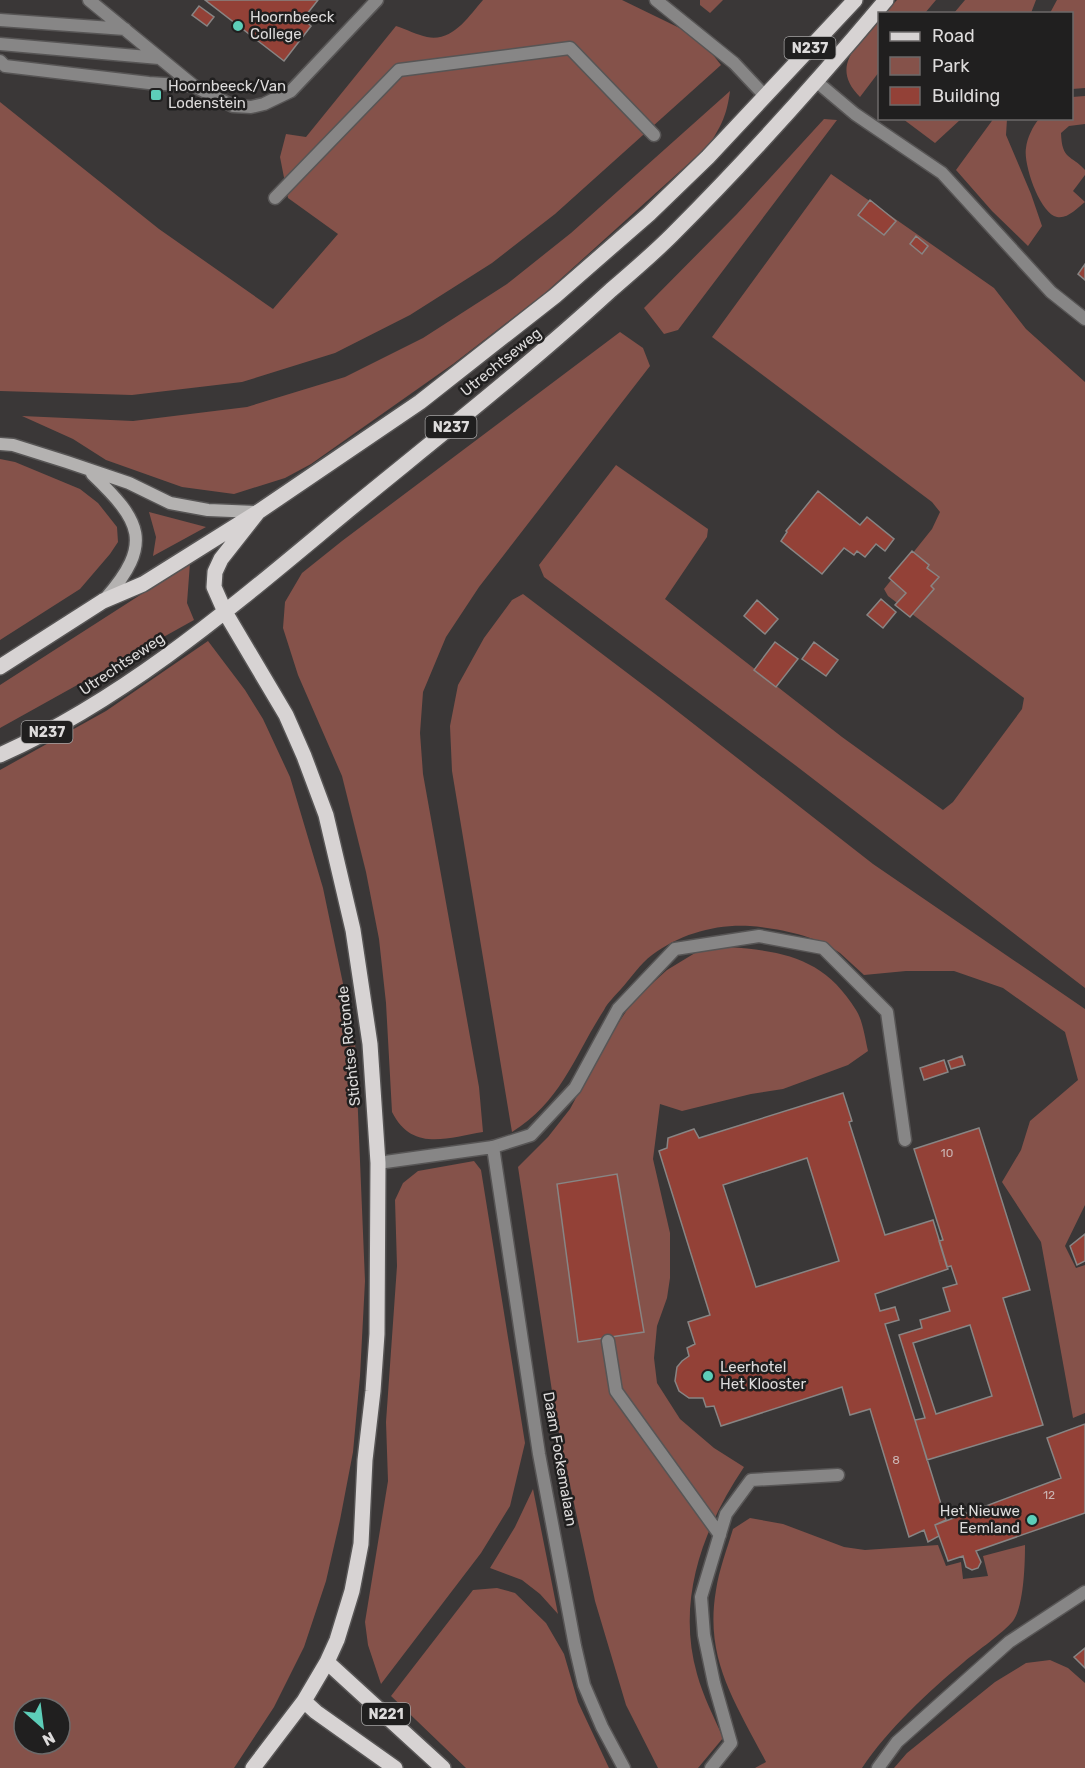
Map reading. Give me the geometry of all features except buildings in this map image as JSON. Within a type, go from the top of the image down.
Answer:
[{"type":"main road","name":"Utrechtseweg","points":[[0,667],[103,601],[143,584],[258,512],[420,402],[555,296],[657,206],[708,157],[855,0]]},
{"type":"main road","name":"Utrechtseweg","points":[[0,755],[92,707],[176,649],[225,612],[554,342],[671,236],[817,82],[886,0]]},
{"type":"main road","points":[[765,96],[784,117]]},
{"type":"main road","name":"Stichtse Rotonde","points":[[253,1768],[304,1701],[327,1662],[337,1640],[352,1591],[361,1544],[365,1460],[373,1391],[378,1163],[370,1044],[355,941],[326,815],[286,715],[225,612],[214,587],[215,572],[222,559],[258,512]]},
{"type":"main road","name":"N221","points":[[327,1662],[443,1768]]},
{"type":"main road","name":"N221","points":[[304,1701],[316,1713],[395,1768]]},
{"type":"street","points":[[89,0],[194,86],[233,106],[251,106],[273,100],[291,91],[377,0]]},
{"type":"street","points":[[656,0],[735,63],[765,96]]},
{"type":"street","points":[[0,20],[125,29]]},
{"type":"street","points":[[0,44],[159,58]]},
{"type":"street","points":[[275,198],[399,70],[570,48],[654,135]]},
{"type":"street","points":[[3,63],[149,83],[194,86]]},
{"type":"street","points":[[817,82],[855,114],[942,173],[1051,292],[1085,319]]},
{"type":"street","points":[[0,444],[13,445],[129,483],[170,503],[208,510],[258,512]]},
{"type":"street","points":[[89,471],[116,497],[134,522],[137,542],[134,557],[122,580],[103,601]]},
{"type":"street","points":[[378,1163],[493,1147],[531,1135],[575,1088],[618,1009],[675,949],[759,936],[823,948],[887,1012],[905,1140]]},
{"type":"street","name":"Daam Fockemalaan","points":[[493,1147],[539,1454],[575,1646],[584,1685],[602,1727],[624,1768]]},
{"type":"street","points":[[608,1341],[616,1391],[720,1535]]},
{"type":"street","points":[[711,1768],[731,1743],[714,1683],[704,1635],[701,1597],[726,1514],[751,1480],[838,1475]]},
{"type":"street","points":[[878,1768],[897,1742],[1009,1642],[1085,1592]]},
{"type":"green space","points":[[483,0],[622,0],[694,35],[702,41],[721,65],[555,214],[492,263],[410,315],[335,353],[242,382],[132,395],[0,391],[0,102],[159,229],[273,309],[338,234],[288,198],[280,157],[286,134],[306,137],[396,26],[427,37],[445,36],[459,27]]},
{"type":"green space","points":[[700,0],[723,0],[710,13],[700,5]]},
{"type":"green space","points":[[897,0],[936,0],[926,12],[886,12]]},
{"type":"green space","points":[[965,0],[1036,0],[1031,12],[955,12]]},
{"type":"green space","points":[[1057,0],[1085,0],[1085,88],[1073,89],[1073,12],[1051,12]]},
{"type":"green space","points":[[878,21],[878,73],[860,97],[851,86],[847,75],[850,56]]},
{"type":"green space","points":[[730,91],[723,119],[709,145],[545,293],[453,364],[311,464],[285,478],[234,494],[182,487],[106,460],[73,439],[22,416],[133,421],[247,407],[345,377],[423,338],[507,284],[571,233]]},
{"type":"green space","points":[[1085,96],[1085,124],[1069,126],[1061,133],[1062,142],[1065,153],[1085,170],[1085,175],[1073,191],[1085,202],[1069,215],[1057,217],[1045,207],[1034,187],[1027,165],[1027,144],[1038,120],[1073,120],[1073,97]]},
{"type":"green space","points":[[824,119],[837,120],[678,330],[664,334],[644,308],[737,214]]},
{"type":"green space","points":[[904,120],[960,120],[935,143]]},
{"type":"green space","points":[[993,120],[1007,120],[1006,135],[1042,226],[1028,246],[992,211],[956,170]]},
{"type":"green space","points":[[831,174],[994,288],[1026,329],[1085,382],[1085,988],[795,765],[544,577],[539,565],[616,465],[708,529],[707,537],[665,599],[842,737],[943,810],[953,802],[1022,709],[1024,698],[888,596],[884,589],[932,529],[940,512],[932,502],[712,337]]},
{"type":"green space","points":[[620,332],[643,348],[650,366],[479,587],[446,637],[423,692],[420,733],[423,774],[479,1087],[483,1132],[444,1139],[420,1137],[400,1125],[392,1112],[386,1003],[379,939],[366,872],[342,776],[298,675],[283,628],[285,602],[302,573]]},
{"type":"green space","points":[[0,459],[15,462],[80,489],[98,503],[117,527],[118,542],[80,589],[0,640]]},
{"type":"green space","points":[[149,512],[206,527],[153,556],[156,537]]},
{"type":"green space","points":[[190,563],[187,603],[194,620],[0,728],[0,685]]},
{"type":"green space","points":[[523,594],[873,864],[1085,1009],[1085,1205],[1065,1246],[1076,1268],[1085,1265],[1085,1413],[1073,1418],[1041,1242],[1002,1182],[1021,1150],[1030,1121],[1078,1080],[1065,1032],[1003,988],[954,971],[906,971],[864,975],[831,947],[797,934],[772,929],[737,926],[698,932],[674,941],[644,963],[608,1004],[555,1092],[529,1120],[512,1132],[452,771],[450,726],[458,685],[484,638],[512,600]]},
{"type":"green space","points":[[208,641],[245,690],[263,719],[290,777],[323,888],[355,1041],[365,1281],[353,1452],[326,1581],[304,1647],[274,1707],[234,1768],[0,1768],[0,770],[106,711]]},
{"type":"green space","points":[[729,947],[786,955],[817,969],[831,979],[856,1010],[862,1024],[868,1051],[848,1065],[783,1089],[751,1094],[682,1111],[660,1104],[653,1159],[670,1233],[670,1278],[667,1298],[657,1326],[654,1358],[657,1383],[680,1419],[714,1448],[744,1467],[716,1515],[697,1566],[692,1592],[691,1646],[705,1698],[723,1738],[698,1768],[658,1768],[626,1705],[595,1601],[557,1424],[518,1167],[548,1137],[570,1109],[607,1040],[633,1001],[667,970],[695,953]]},
{"type":"green space","points":[[474,1161],[481,1170],[525,1443],[510,1506],[481,1553],[381,1684],[368,1645],[365,1622],[388,1481],[386,1422],[397,1266],[395,1200],[403,1183],[418,1171]]},
{"type":"green space","points":[[533,1489],[558,1614],[540,1594],[522,1580],[490,1568],[515,1527]]},
{"type":"green space","points":[[750,1518],[783,1524],[844,1547],[865,1550],[938,1545],[946,1566],[961,1562],[963,1579],[988,1576],[983,1556],[1025,1545],[1023,1584],[1017,1614],[1003,1631],[923,1698],[884,1739],[862,1768],[755,1768],[766,1762],[725,1680],[719,1660],[713,1615],[717,1582],[733,1529]]},
{"type":"green space","points":[[497,1588],[515,1593],[546,1623],[564,1654],[578,1702],[609,1768],[466,1768],[391,1696],[473,1590]]},
{"type":"green space","points":[[1050,1660],[1068,1668],[1085,1683],[1085,1768],[894,1768],[907,1753],[995,1682],[1026,1663]]},
{"type":"place","name":"Hoornbeeck College","points":[[238,26]]},
{"type":"place","name":"Hoornbeeck/Van Lodenstein","points":[[156,95]]},
{"type":"place","name":"Leerhotel Het Klooster","points":[[708,1376]]},
{"type":"place","name":"Het Nieuwe Eemland","points":[[1032,1520]]}]
